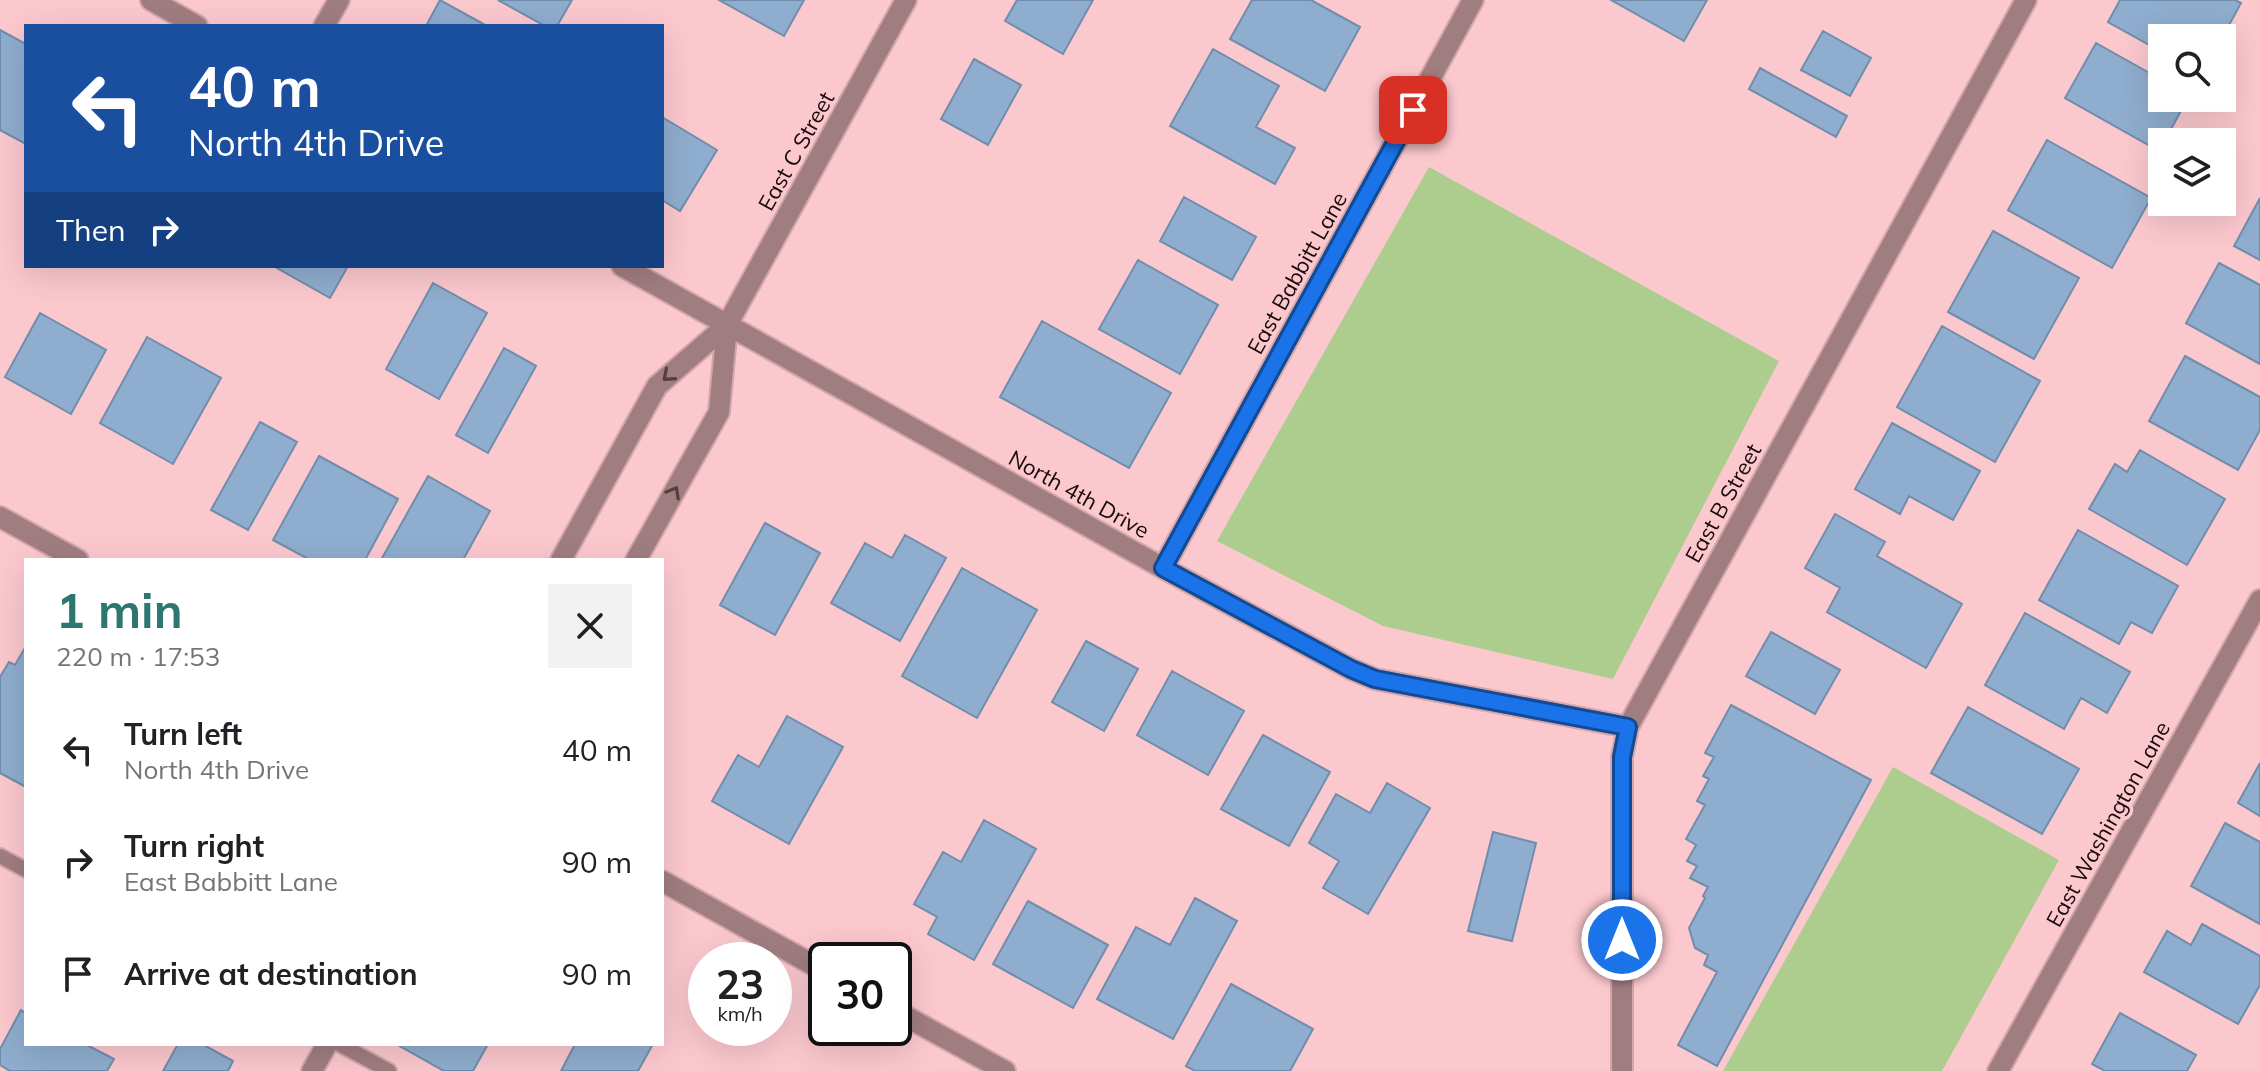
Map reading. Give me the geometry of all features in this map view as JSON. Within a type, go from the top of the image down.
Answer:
[{"type":"street","points":[[151,0],[193,24]]},
{"type":"street","points":[[325,24],[339,0]]},
{"type":"street","name":"East C Street","points":[[562,558],[657,386],[727,325],[906,0]]},
{"type":"street","name":"East Babbitt Lane","points":[[1163,568],[1473,0]]},
{"type":"street","name":"East B Street","points":[[1622,1071],[1622,757],[1628,727],[2026,0]]},
{"type":"street","name":"North 4th Drive","points":[[626,268],[1163,568],[1351,669],[1375,679],[1628,727]]},
{"type":"street","name":"East C Street","points":[[637,558],[719,412],[727,325]]},
{"type":"street","points":[[0,517],[74,558]]},
{"type":"street","name":"East Washington Lane","points":[[1998,1071],[2260,600]]},
{"type":"street","points":[[664,882],[808,962]]},
{"type":"street","points":[[912,1020],[1005,1071]]},
{"type":"street","points":[[312,1071],[326,1046]]},
{"type":"lane","points":[[0,856],[24,869]]},
{"type":"lane","points":[[343,1046],[389,1071]]},
{"type":"green space","points":[[1429,167],[1779,361],[1613,679],[1383,626],[1217,541]]},
{"type":"green space","points":[[1893,767],[2059,860],[1942,1071],[1723,1071]]},
{"type":"building","points":[[440,0],[483,24],[427,24]]},
{"type":"building","points":[[498,0],[572,0],[558,24],[541,24]]},
{"type":"building","points":[[719,0],[804,0],[784,36]]},
{"type":"building","points":[[1017,0],[1093,0],[1063,54],[1005,21]]},
{"type":"building","points":[[1252,0],[1311,0],[1360,27],[1325,91],[1230,39]]},
{"type":"building","points":[[1611,0],[1707,0],[1684,41]]},
{"type":"building","points":[[2120,0],[2235,0],[2241,3],[2230,24],[2148,24],[2148,44],[2108,22]]},
{"type":"building","points":[[0,30],[24,43],[24,143],[0,130]]},
{"type":"building","points":[[1823,31],[1871,58],[1850,96],[1801,70]]},
{"type":"building","points":[[2096,43],[2148,72],[2148,112],[2180,112],[2172,128],[2148,128],[2148,145],[2065,98]]},
{"type":"building","points":[[1213,49],[1279,86],[1256,127],[1295,148],[1275,184],[1170,126]]},
{"type":"building","points":[[974,59],[1021,85],[988,145],[941,119]]},
{"type":"building","points":[[1760,68],[1847,116],[1836,137],[1749,89]]},
{"type":"building","points":[[664,118],[717,150],[680,211],[664,201]]},
{"type":"building","points":[[2047,140],[2148,196],[2148,203],[2112,268],[2008,210]]},
{"type":"building","points":[[1184,197],[1256,237],[1232,280],[1160,241]]},
{"type":"building","points":[[2260,198],[2260,260],[2234,246]]},
{"type":"building","points":[[1993,231],[2079,278],[2034,359],[1948,312]]},
{"type":"building","points":[[1138,260],[1218,305],[1180,374],[1099,329]]},
{"type":"building","points":[[2219,263],[2260,285],[2260,364],[2186,323]]},
{"type":"building","points":[[277,268],[347,268],[330,298]]},
{"type":"building","points":[[433,283],[487,313],[439,399],[386,369]]},
{"type":"building","points":[[40,313],[106,350],[71,414],[5,377]]},
{"type":"building","points":[[1042,321],[1171,393],[1129,468],[1000,397]]},
{"type":"building","points":[[1942,326],[2040,381],[1995,462],[1897,407]]},
{"type":"building","points":[[147,337],[221,378],[173,464],[100,423]]},
{"type":"building","points":[[504,348],[536,366],[488,453],[456,435]]},
{"type":"building","points":[[2185,356],[2260,397],[2260,430],[2238,470],[2149,421]]},
{"type":"building","points":[[260,422],[297,442],[248,530],[211,510]]},
{"type":"building","points":[[1892,423],[1980,471],[1953,520],[1909,496],[1900,514],[1855,489]]},
{"type":"building","points":[[2140,450],[2225,499],[2187,565],[2089,509],[2115,464],[2127,472]]},
{"type":"building","points":[[319,456],[398,499],[366,558],[306,558],[273,540]]},
{"type":"building","points":[[428,476],[490,511],[464,558],[382,558]]},
{"type":"building","points":[[1835,514],[1885,542],[1877,556],[1962,604],[1926,668],[1827,612],[1840,588],[1805,568]]},
{"type":"building","points":[[765,523],[820,553],[775,635],[720,605]]},
{"type":"building","points":[[2078,530],[2178,586],[2152,633],[2131,622],[2119,644],[2039,600]]},
{"type":"building","points":[[905,535],[946,558],[900,641],[831,603],[865,543],[892,558]]},
{"type":"building","points":[[962,568],[1037,610],[977,718],[902,676]]},
{"type":"building","points":[[2025,613],[2130,672],[2107,713],[2081,698],[2064,729],[1985,685]]},
{"type":"building","points":[[1771,632],[1840,670],[1815,714],[1746,676]]},
{"type":"building","points":[[1086,641],[1138,669],[1104,731],[1052,702]]},
{"type":"building","points":[[24,649],[24,786],[0,773],[0,677],[9,662],[15,665]]},
{"type":"building","points":[[1172,671],[1244,711],[1208,775],[1137,735]]},
{"type":"building","points":[[1731,705],[1871,780],[1717,1066],[1678,1045],[1717,972],[1704,965],[1708,955],[1695,948],[1689,928],[1708,887],[1690,878],[1697,866],[1687,861],[1696,845],[1686,839],[1705,805],[1697,801],[1709,779],[1703,776],[1714,757],[1705,753]]},
{"type":"building","points":[[1968,707],[2079,769],[2042,834],[1931,773]]},
{"type":"building","points":[[787,716],[843,747],[789,844],[712,801],[738,755],[759,767]]},
{"type":"building","points":[[1263,735],[1330,772],[1289,846],[1221,809]]},
{"type":"building","points":[[2260,763],[2260,816],[2238,803]]},
{"type":"building","points":[[1387,783],[1430,808],[1368,914],[1323,888],[1339,861],[1309,843],[1336,794],[1370,813]]},
{"type":"building","points":[[984,820],[1036,849],[974,960],[928,934],[937,917],[914,904],[943,852],[961,862]]},
{"type":"building","points":[[2225,823],[2260,842],[2260,924],[2191,886]]},
{"type":"building","points":[[1493,832],[1536,843],[1512,941],[1468,931]]},
{"type":"building","points":[[1195,898],[1237,921],[1173,1039],[1097,999],[1136,927],[1170,945]]},
{"type":"building","points":[[1028,901],[1108,945],[1073,1008],[993,964]]},
{"type":"building","points":[[2202,924],[2260,956],[2260,985],[2238,1024],[2144,972],[2167,931],[2191,945]]},
{"type":"building","points":[[1231,984],[1313,1029],[1290,1071],[1195,1071],[1186,1066]]},
{"type":"building","points":[[21,1010],[24,1012],[24,1046],[89,1046],[114,1059],[107,1071],[10,1071],[0,1065],[0,1049]]},
{"type":"building","points":[[2120,1013],[2196,1055],[2187,1071],[2105,1071],[2092,1064]]},
{"type":"building","points":[[177,1046],[206,1046],[233,1061],[228,1071],[163,1071]]},
{"type":"building","points":[[400,1046],[487,1046],[473,1071],[444,1071]]},
{"type":"building","points":[[574,1046],[652,1046],[638,1071],[561,1071]]},
{"type":"route","points":[[1413,110],[1163,568],[1375,679],[1628,727],[1622,757],[1622,940]]}]
